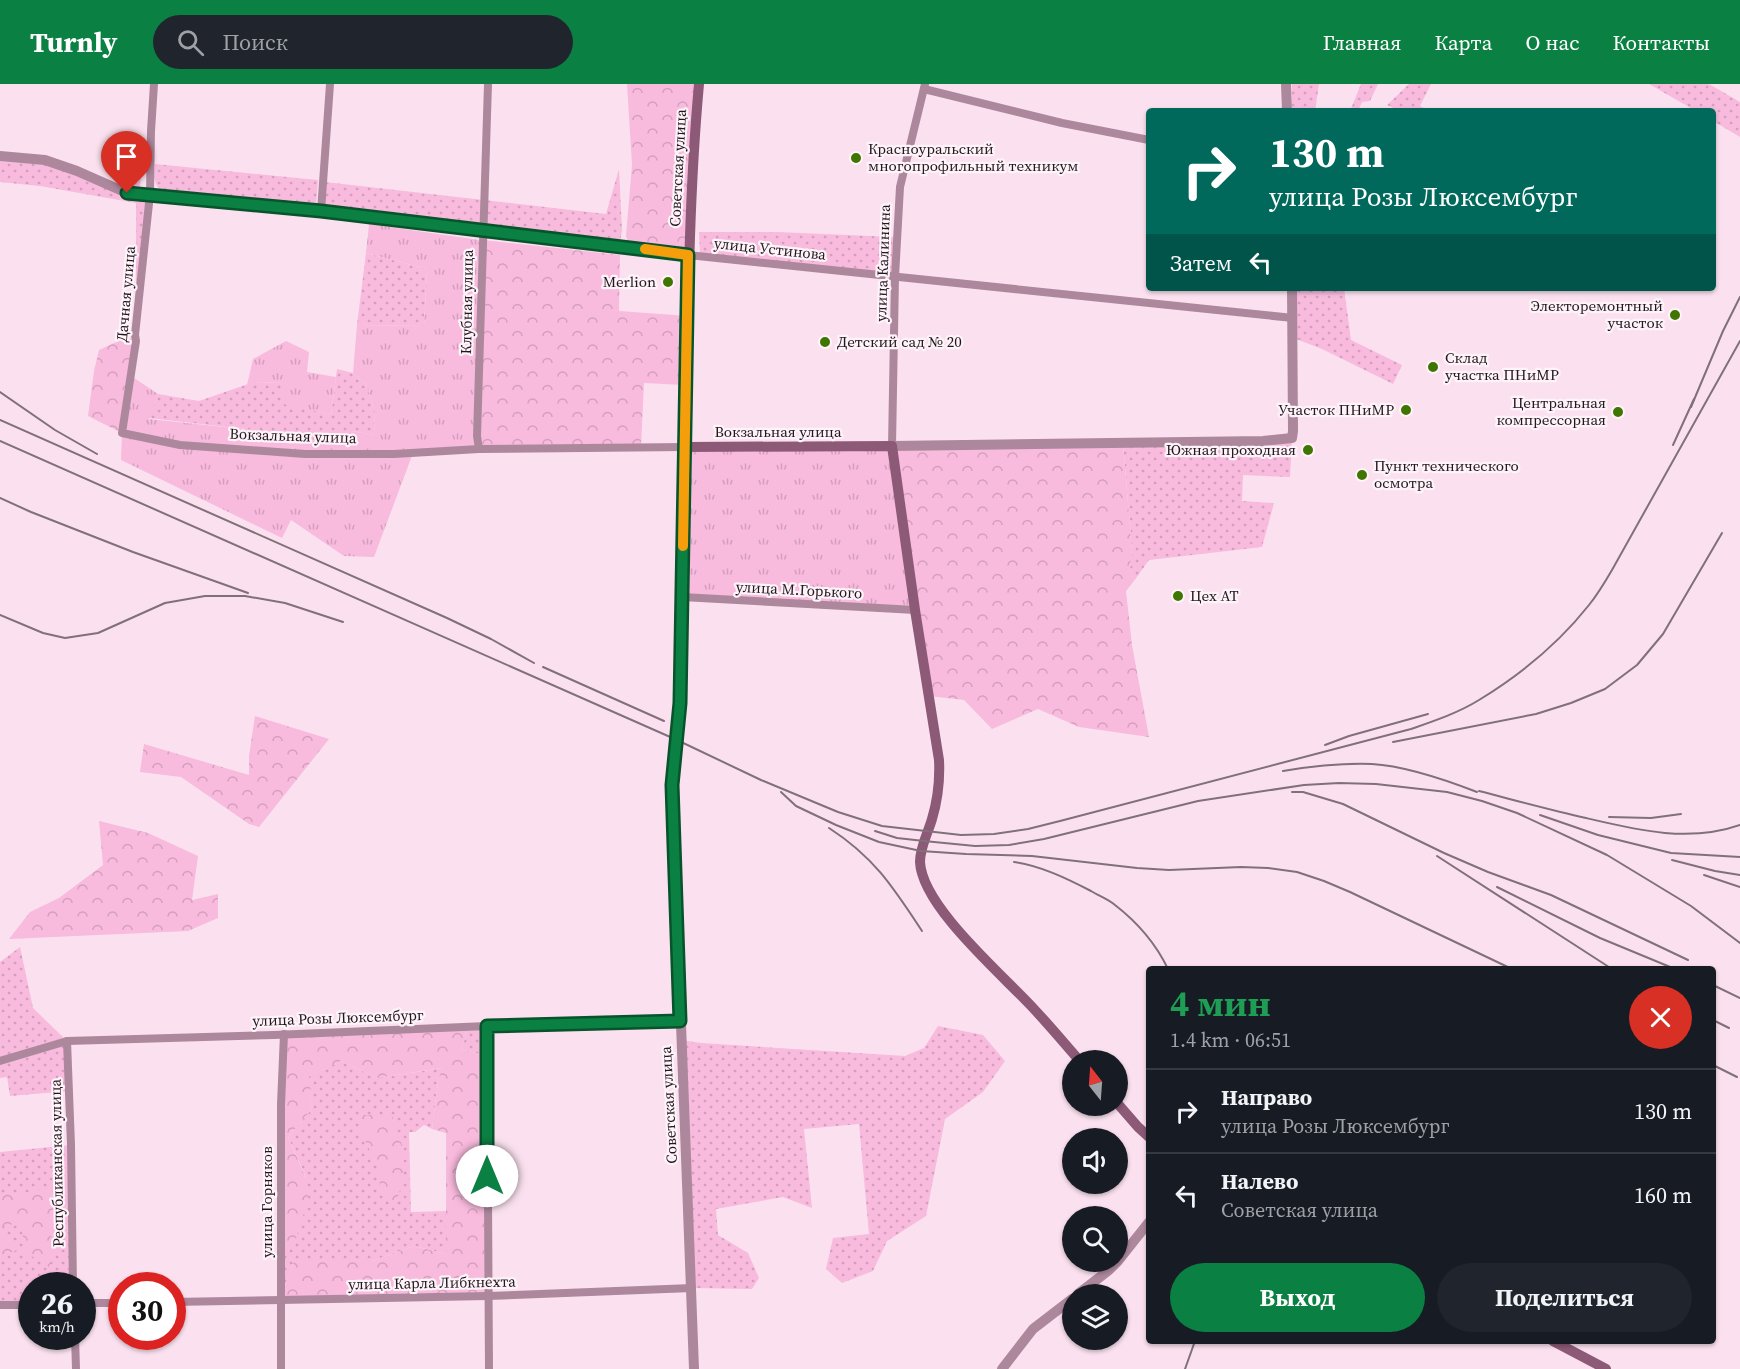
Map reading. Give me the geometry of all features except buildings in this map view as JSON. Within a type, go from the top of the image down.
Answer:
[{"type":"main road","name":"Советская улица","points":[[686,447],[688,255],[699,84]]},
{"type":"main road","name":"Вокзальная улица","points":[[686,447],[892,446]]},
{"type":"main road","points":[[892,446],[940,771],[940,783],[933,817],[921,850],[922,872],[935,900],[958,932],[1035,1009],[1070,1050]]},
{"type":"main road","points":[[1128,1116],[1146,1134]]},
{"type":"main road","points":[[1559,1344],[1606,1369]]},
{"type":"street","name":"Дачная улица","points":[[122,434],[136,341],[150,194],[154,84]]},
{"type":"street","points":[[321,211],[330,84]]},
{"type":"street","name":"Клубная улица","points":[[479,449],[477,436],[482,231],[488,84]]},
{"type":"street","points":[[1286,84],[1287,108]]},
{"type":"street","points":[[925,86],[1056,121],[1146,139]]},
{"type":"street","name":"улица Калинина","points":[[892,446],[895,277],[900,188],[925,86]]},
{"type":"street","name":"улица Устинова","points":[[0,156],[45,160],[127,193],[321,211],[688,255],[1293,318]]},
{"type":"street","points":[[1292,291],[1293,318]]},
{"type":"street","name":"Вокзальная улица","points":[[892,446],[1281,441],[1292,438],[1293,318]]},
{"type":"street","name":"Вокзальная улица","points":[[122,434],[180,445],[305,454],[394,454],[479,449],[686,447]]},
{"type":"street","name":"Советская улица","points":[[686,447],[680,703],[672,785],[694,1369]]},
{"type":"street","name":"улица М.Горького","points":[[682,597],[915,610]]},
{"type":"street","name":"улица Розы Люксембург","points":[[0,1060],[67,1041],[680,1021]]},
{"type":"street","points":[[487,1026],[489,1369]]},
{"type":"street","name":"улица Горняков","points":[[281,1369],[281,1104],[284,1034]]},
{"type":"street","name":"Республиканская улица","points":[[67,1041],[73,1272]]},
{"type":"street","points":[[1128,1248],[1146,1226]]},
{"type":"street","points":[[1091,1284],[1106,1272]]},
{"type":"street","name":"улица Карла Либкнехта","points":[[186,1302],[488,1296],[692,1288]]},
{"type":"street","points":[[0,1305],[18,1305]]},
{"type":"street","points":[[1002,1369],[1033,1329],[1062,1307]]},
{"type":"street","points":[[75,1350],[76,1369]]},
{"type":"green space","points":[[627,84],[699,84],[688,255],[629,244],[626,236],[632,165]]},
{"type":"green space","points":[[1292,84],[1319,84],[1315,108],[1292,108]]},
{"type":"green space","points":[[1361,84],[1378,84],[1370,101],[1362,102],[1359,108],[1351,108]]},
{"type":"green space","points":[[1409,84],[1431,84],[1420,106],[1424,108],[1394,108],[1387,105]]},
{"type":"green space","points":[[1649,84],[1709,84],[1740,102],[1740,137],[1716,123],[1716,108],[1691,108]]},
{"type":"green space","points":[[0,156],[45,160],[148,196],[136,299],[136,203],[40,186],[0,182]]},
{"type":"green space","points":[[114,159],[142,161],[140,189],[124,188],[113,174]]},
{"type":"green space","points":[[155,164],[318,180],[316,205],[161,191],[155,181]]},
{"type":"green space","points":[[619,169],[622,231],[620,241],[485,228],[482,204],[479,226],[322,206],[325,182],[606,214]]},
{"type":"green space","points":[[369,224],[479,240],[477,436],[479,449],[413,453],[374,557],[344,556],[291,520],[282,538],[121,460],[122,433],[131,376],[158,394],[149,419],[262,431],[352,431],[374,435],[375,412],[366,384],[353,373],[357,325],[424,326],[427,269],[366,253]]},
{"type":"green space","points":[[699,232],[777,232],[894,237],[891,273],[700,253]]},
{"type":"green space","points":[[483,240],[620,255],[619,311],[688,316],[684,385],[644,383],[641,446],[479,449]]},
{"type":"green space","points":[[366,253],[427,269],[424,326],[357,325]]},
{"type":"green space","points":[[1295,291],[1344,291],[1351,340],[1402,365],[1393,384],[1322,349],[1296,339]]},
{"type":"green space","points":[[127,337],[136,341],[122,433],[88,416],[99,350]]},
{"type":"green space","points":[[286,341],[309,352],[307,372],[336,377],[331,415],[283,404],[283,383],[254,382],[247,385],[253,359]]},
{"type":"green space","points":[[337,369],[353,373],[366,384],[375,412],[374,435],[352,431],[262,431],[149,418],[158,394],[199,401],[254,382],[284,383],[307,409],[331,415]]},
{"type":"green space","points":[[1292,438],[1290,477],[1243,475],[1242,501],[1274,503],[1262,547],[1149,560],[1134,581],[1130,569],[1132,550],[1123,444]]},
{"type":"green space","points":[[1123,444],[1132,550],[1130,569],[1134,581],[1126,591],[1132,645],[1149,737],[1079,727],[1038,709],[992,729],[964,700],[929,696],[892,446]]},
{"type":"green space","points":[[892,446],[915,610],[682,597],[686,447]]},
{"type":"green space","points":[[255,716],[329,739],[259,827],[249,824],[181,777],[140,772],[144,744],[249,775],[249,756]]},
{"type":"green space","points":[[99,821],[148,833],[198,856],[192,900],[218,894],[218,918],[188,931],[9,939],[30,912],[59,898],[103,865]]},
{"type":"green space","points":[[20,947],[33,1008],[67,1041],[69,1091],[10,1096],[7,1077],[0,1078],[0,962]]},
{"type":"green space","points":[[487,1026],[487,1056],[461,1049],[466,1036],[464,1027]]},
{"type":"green space","points":[[938,1026],[983,1035],[1005,1061],[983,1092],[945,1119],[926,1216],[887,1241],[873,1271],[842,1283],[826,1269],[833,1238],[869,1234],[859,1124],[804,1129],[812,1208],[783,1197],[716,1209],[718,1235],[748,1253],[759,1278],[752,1289],[692,1288],[681,1040],[905,1056],[924,1048]]},
{"type":"green space","points":[[464,1027],[466,1036],[461,1049],[487,1056],[488,1296],[280,1300],[294,1261],[372,1261],[414,1246],[446,1254],[446,1133],[432,1129],[442,1068],[377,1078],[341,1061],[309,1076],[312,1109],[288,1137],[306,1178],[308,1200],[295,1242],[280,1259],[284,1034]]},
{"type":"green space","points":[[341,1061],[377,1078],[443,1068],[438,1082],[432,1129],[424,1125],[415,1132],[409,1132],[411,1212],[447,1211],[446,1254],[414,1246],[372,1261],[294,1261],[280,1300],[280,1259],[306,1177],[288,1137],[312,1109],[308,1076]]},
{"type":"green space","points":[[355,1115],[392,1115],[404,1151],[403,1181],[396,1202],[380,1195],[379,1168]]},
{"type":"green space","points":[[71,1145],[73,1272],[18,1272],[18,1305],[0,1305],[0,1152]]},
{"type":"green space","points":[[52,1187],[54,1226],[47,1232],[56,1241],[49,1267],[25,1252],[21,1222],[2,1227],[16,1251],[0,1255],[0,1195],[2,1193],[20,1194]]},
{"type":"railway","points":[[1691,407],[1740,297]]},
{"type":"railway","points":[[0,441],[677,740],[761,780],[838,812],[882,826],[961,835],[994,834],[1060,821],[1411,729],[1463,709],[1479,700],[1524,669],[1552,645],[1595,597],[1740,341]]},
{"type":"railway","points":[[0,392],[55,430],[97,454]]},
{"type":"railway","points":[[1673,445],[1694,399]]},
{"type":"railway","points":[[0,420],[447,618],[534,663]]},
{"type":"railway","points":[[0,498],[133,552],[248,593]]},
{"type":"railway","points":[[1393,742],[1536,714],[1605,689],[1637,665],[1663,634],[1722,533]]},
{"type":"railway","points":[[0,615],[43,633],[65,638],[98,633],[165,603],[205,596],[245,596],[285,603],[343,622]]},
{"type":"railway","points":[[543,667],[664,721]]},
{"type":"railway","points":[[1325,745],[1428,714]]},
{"type":"railway","points":[[1283,771],[1339,764],[1385,765],[1426,774],[1477,792]]},
{"type":"railway","points":[[875,831],[897,838],[924,841],[975,846],[1009,845],[1044,839],[1198,801],[1304,785],[1376,784],[1447,792],[1517,813],[1607,855],[1691,906],[1740,943]]},
{"type":"railway","points":[[1479,791],[1605,822],[1663,833],[1702,833],[1740,825]]},
{"type":"railway","points":[[781,792],[796,806],[836,825],[879,842],[921,851],[1032,856],[1169,870],[1241,867],[1297,872],[1350,892],[1506,966]]},
{"type":"railway","points":[[1292,792],[1303,792],[1343,804],[1444,853],[1551,895],[1688,960]]},
{"type":"railway","points":[[1609,817],[1651,818],[1681,814]]},
{"type":"railway","points":[[1540,815],[1598,835],[1671,853],[1740,857]]},
{"type":"railway","points":[[829,828],[858,850],[882,874],[922,931]]},
{"type":"railway","points":[[1437,856],[1607,966]]},
{"type":"railway","points":[[1672,860],[1740,875]]},
{"type":"railway","points":[[1014,862],[1053,873],[1112,903],[1145,934],[1166,966]]},
{"type":"railway","points":[[1704,875],[1740,887]]},
{"type":"railway","points":[[1497,887],[1600,938],[1668,966]]},
{"type":"railway","points":[[1716,986],[1740,998]]},
{"type":"railway","points":[[1716,1022],[1729,1028]]},
{"type":"railway","points":[[1716,1066],[1737,1077]]},
{"type":"railway","points":[[1185,1369],[1194,1344]]},
{"type":"slow traffic","points":[[645,249],[688,255],[683,546]]},
{"type":"place","name":"Красноуральский многопрофильный техникум","points":[[856,158]]},
{"type":"place","name":"Merlion","points":[[668,282]]},
{"type":"place","name":"Электоремонтный участок","points":[[1675,315]]},
{"type":"place","name":"Детский сад № 20","points":[[825,342]]},
{"type":"place","name":"Склад участка ПНиМР","points":[[1433,367]]},
{"type":"place","name":"Участок ПНиМР","points":[[1406,410]]},
{"type":"place","name":"Центральная компрессорная","points":[[1618,412]]},
{"type":"place","name":"Южная проходная","points":[[1308,450]]},
{"type":"place","name":"Пункт технического осмотра","points":[[1362,475]]},
{"type":"place","name":"Цех АТ","points":[[1178,596]]},
{"type":"route","points":[[127,193],[321,211],[688,255],[680,703],[672,785],[680,1021],[487,1026],[487,1176]]}]
